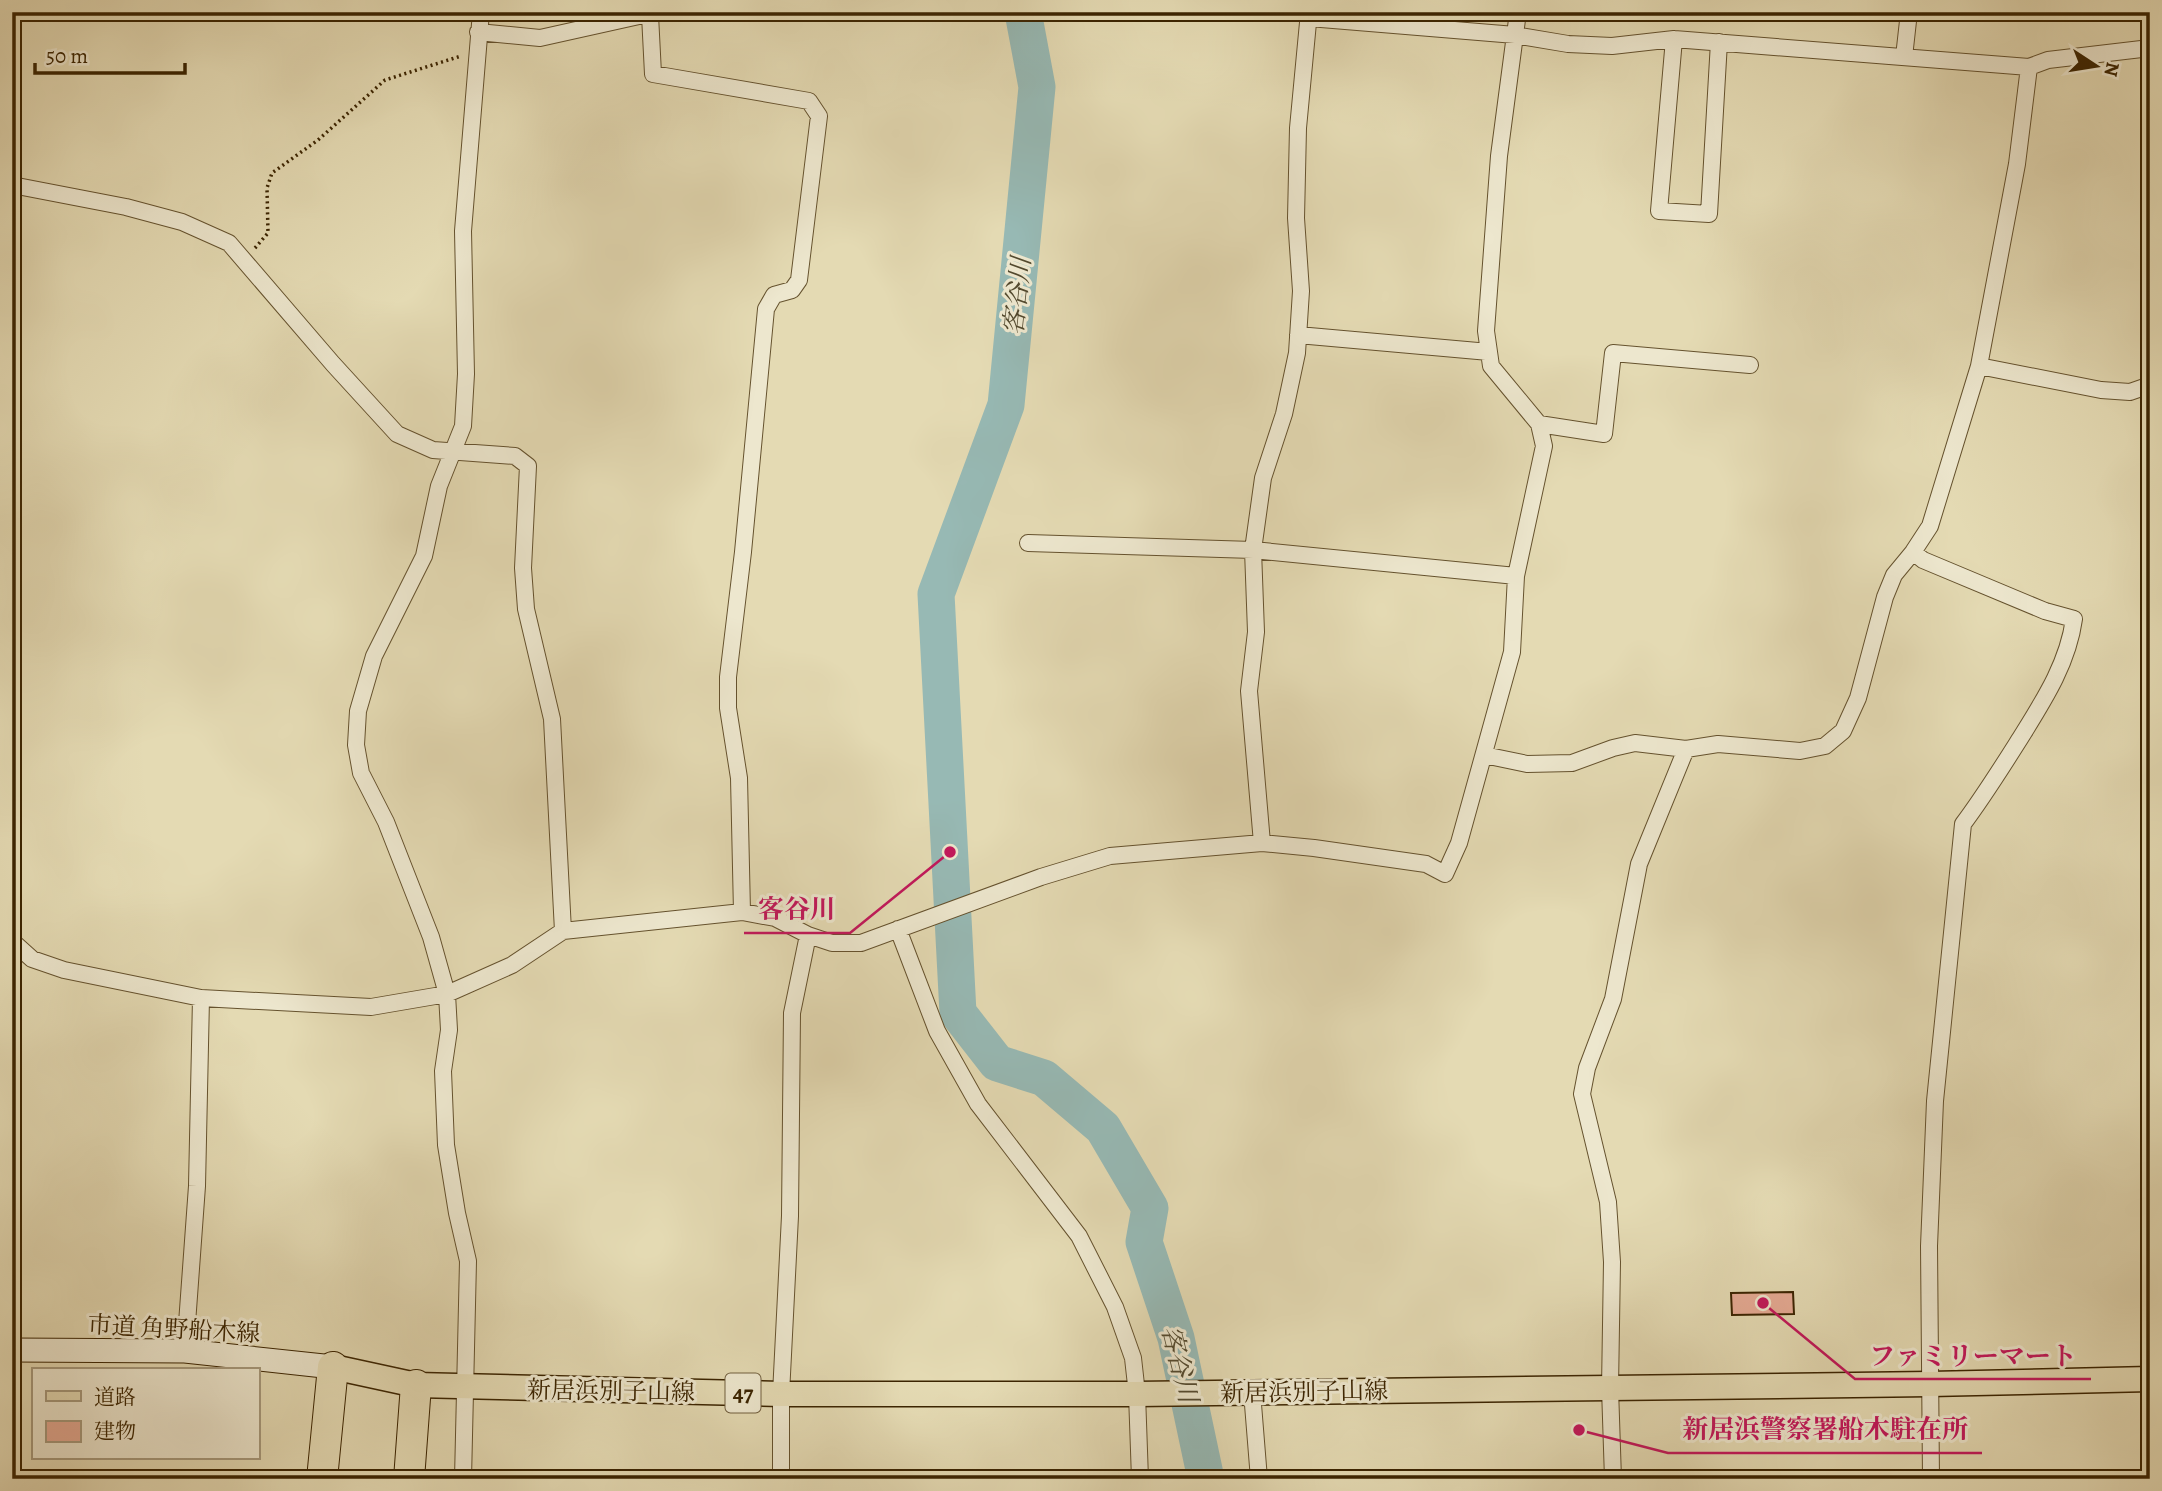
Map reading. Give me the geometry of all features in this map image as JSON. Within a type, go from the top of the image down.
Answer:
[{"type":"highway","points":[[322,1479],[333,1367]]},
{"type":"highway","points":[[410,1479],[416,1385]]},
{"type":"main road","name":"新居浜別子山線","points":[[333,1367],[416,1385],[781,1394],[1146,1394],[2150,1379]]},
{"type":"street","points":[[463,1479],[468,1261],[446,1145],[443,1071],[449,1030],[447,994],[431,937],[386,822],[361,773],[356,745],[358,711],[374,656],[424,556],[439,486],[463,426],[466,374],[463,230],[481,12]]},
{"type":"street","points":[[12,941],[32,959],[64,971],[201,998],[371,1007],[447,994],[512,965],[563,931],[742,912],[775,918],[807,935],[832,943],[861,943],[1041,877],[1110,856],[1262,843],[1426,864],[1445,874],[1459,843],[1512,652],[1516,576],[1544,446],[1539,424],[1491,366],[1486,331],[1499,156],[1518,12]]},
{"type":"street","points":[[1904,57],[1909,12]]},
{"type":"street","points":[[478,32],[540,38],[653,13],[653,74],[809,101],[819,116],[799,280],[792,290],[774,295],[766,309],[728,677],[727,708],[739,778],[742,912]]},
{"type":"street","points":[[1262,843],[1249,691],[1256,632],[1252,550],[1263,478],[1284,414],[1297,353],[1301,291],[1296,218],[1298,128],[1309,15],[1515,35],[1568,44],[1612,46],[1674,39],[2029,67],[2048,60],[2150,48]]},
{"type":"street","points":[[1674,39],[1659,211],[1709,214],[1720,42]]},
{"type":"street","points":[[1484,755],[1527,764],[1572,764],[1613,748],[1635,743],[1686,749],[1717,744],[1800,751],[1825,746],[1843,731],[1858,698],[1885,597],[1894,575],[1930,526],[1979,366],[2017,164],[2029,67]]},
{"type":"street","points":[[12,185],[126,207],[182,222],[229,243],[333,364],[397,433],[433,450],[515,456],[528,466],[523,568],[526,609],[552,719],[563,931]]},
{"type":"street","points":[[1298,335],[1489,352]]},
{"type":"street","points":[[1539,424],[1604,434],[1613,353],[1750,365]]},
{"type":"street","points":[[1979,366],[2101,390],[2130,392],[2150,386]]},
{"type":"street","points":[[1028,543],[1252,550],[1516,576]]},
{"type":"street","points":[[1913,552],[1923,560],[2045,611],[2074,619],[2072,637],[2052,687],[1986,793],[1963,824],[1935,1101],[1929,1245],[1931,1479]]},
{"type":"street","points":[[1613,1479],[1610,1388],[1612,1262],[1608,1202],[1582,1094],[1587,1068],[1613,999],[1639,864],[1686,749]]},
{"type":"street","points":[[901,928],[937,1031],[978,1104],[1079,1236],[1115,1307],[1146,1394],[1140,1479]]},
{"type":"street","points":[[781,1479],[781,1394],[790,1216],[792,1013],[807,935]]},
{"type":"street","points":[[185,1350],[197,1186],[201,998]]},
{"type":"street","name":"市道 角野船木線","points":[[12,1350],[185,1350],[333,1367]]},
{"type":"street","points":[[1247,1392],[1259,1479]]},
{"type":"path","points":[[245,259],[268,233],[267,188],[272,173],[318,140],[385,80],[476,51]]},
{"type":"building","points":[[1793,1292],[1794,1314],[1732,1315],[1731,1293]]},
{"type":"waterway","name":"客谷川","points":[[1023,12],[1037,87],[1006,405],[936,594],[958,1013],[997,1063],[1044,1078],[1103,1128],[1150,1208],[1144,1242],[1176,1338],[1206,1479]]},
{"type":"place","name":"客谷川","points":[[950,852]]},
{"type":"place","name":"ファミリーマート","points":[[1763,1303]]},
{"type":"place","name":"新居浜警察署船木駐在所","points":[[1579,1430]]}]
